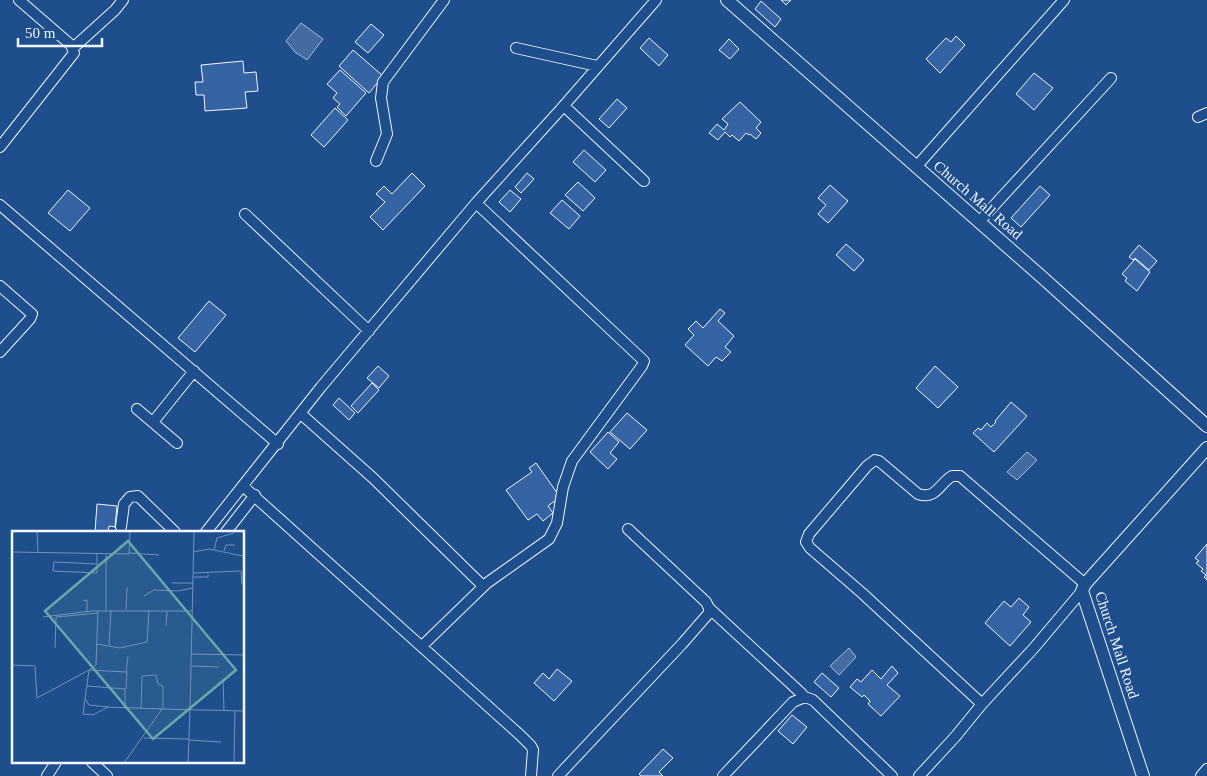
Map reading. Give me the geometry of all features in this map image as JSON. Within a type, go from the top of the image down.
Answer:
[{"type":"street","points":[[0,147],[74,53],[73,48],[19,0]]},
{"type":"street","points":[[73,48],[115,10],[123,0]]},
{"type":"street","points":[[376,161],[386,134],[381,98],[383,82],[444,0]]},
{"type":"street","points":[[207,531],[369,331],[476,203],[656,0]]},
{"type":"street","name":"Church Mall Road","points":[[727,0],[1207,426]]},
{"type":"street","points":[[916,167],[1064,0]]},
{"type":"street","points":[[516,48],[597,66]]},
{"type":"street","points":[[979,222],[1111,78]]},
{"type":"street","points":[[564,106],[644,181]]},
{"type":"street","points":[[422,646],[483,586],[550,539],[557,523],[563,487],[572,461],[644,361],[476,203]]},
{"type":"street","points":[[0,205],[278,444]]},
{"type":"street","points":[[245,214],[369,331]]},
{"type":"street","points":[[0,286],[32,314],[30,319],[0,352]]},
{"type":"street","points":[[153,422],[194,371]]},
{"type":"street","points":[[137,409],[177,443]]},
{"type":"street","points":[[301,414],[373,478],[483,586]]},
{"type":"street","name":"Church Mall Road","points":[[1143,776],[1084,587],[1207,448]]},
{"type":"street","points":[[919,776],[1033,649],[1084,587],[960,476],[952,476],[932,495],[924,496],[918,494],[875,460],[867,466],[809,534],[806,542],[810,548],[862,593],[982,704]]},
{"type":"street","points":[[244,487],[531,746],[533,754],[531,776]]},
{"type":"street","points":[[227,531],[254,495]]},
{"type":"street","points":[[121,527],[124,504],[130,497],[138,496],[174,531]]},
{"type":"street","points":[[628,529],[802,694]]},
{"type":"street","points":[[558,776],[707,617],[710,608]]},
{"type":"street","points":[[723,776],[788,707],[800,698],[805,697],[813,700],[892,776]]},
{"type":"street","points":[[47,776],[55,764]]},
{"type":"street","points":[[94,764],[107,776]]},
{"type":"street","points":[[1202,776],[1207,769]]},
{"type":"water","points":[[301,23],[323,39],[307,60],[295,52],[286,41]]},
{"type":"water","points":[[1027,452],[1037,460],[1017,480],[1007,472]]},
{"type":"water","points":[[849,648],[856,657],[839,675],[830,666]]},
{"type":"building","points":[[781,0],[791,0],[786,5]]},
{"type":"building","points":[[761,1],[781,19],[775,27],[755,9]]},
{"type":"building","points":[[371,24],[384,35],[368,53],[355,42]]},
{"type":"building","points":[[956,36],[965,45],[940,73],[926,59],[946,38],[951,42]]},
{"type":"building","points":[[649,38],[668,55],[659,66],[640,48]]},
{"type":"building","points":[[729,39],[739,49],[730,59],[719,50]]},
{"type":"building","points":[[353,50],[383,76],[369,93],[339,66]]},
{"type":"building","points":[[243,61],[244,73],[256,72],[258,91],[245,92],[247,108],[205,111],[204,95],[196,95],[195,82],[203,82],[201,65]]},
{"type":"building","points":[[340,70],[366,93],[346,116],[337,107],[340,104],[333,98],[337,93],[327,84]]},
{"type":"building","points":[[1034,73],[1053,88],[1034,110],[1016,94]]},
{"type":"building","points":[[617,99],[627,108],[609,128],[599,119]]},
{"type":"building","points":[[740,102],[761,122],[756,128],[761,133],[756,139],[746,133],[739,141],[732,135],[730,137],[725,132],[718,140],[709,133],[717,124],[724,130],[728,124],[722,119]]},
{"type":"building","points":[[335,108],[348,120],[324,147],[311,135]]},
{"type":"building","points":[[584,150],[606,170],[595,182],[573,162]]},
{"type":"building","points":[[412,173],[425,186],[383,230],[370,217],[385,202],[376,194],[384,186],[392,194]]},
{"type":"building","points":[[527,173],[534,179],[521,193],[515,187]]},
{"type":"building","points":[[578,182],[595,198],[583,211],[565,195]]},
{"type":"building","points":[[830,185],[848,201],[828,223],[818,214],[826,205],[818,198]]},
{"type":"building","points":[[1040,186],[1050,195],[1021,227],[1011,218]]},
{"type":"building","points":[[68,190],[90,208],[70,231],[48,213]]},
{"type":"building","points":[[510,190],[521,199],[510,212],[499,202]]},
{"type":"building","points":[[562,200],[580,216],[569,229],[550,213]]},
{"type":"building","points":[[846,244],[864,260],[854,271],[836,255]]},
{"type":"building","points":[[1139,245],[1157,261],[1149,270],[1135,258],[1133,260],[1129,257]]},
{"type":"building","points":[[1135,259],[1150,272],[1137,291],[1125,281],[1127,278],[1122,274]]},
{"type":"building","points":[[209,301],[226,315],[195,352],[178,338]]},
{"type":"building","points":[[720,309],[725,313],[718,321],[734,336],[725,347],[731,352],[722,361],[716,357],[708,366],[685,345],[694,335],[688,329],[696,321],[703,328]]},
{"type":"building","points":[[378,366],[389,376],[379,388],[367,378]]},
{"type":"building","points":[[935,366],[958,387],[938,408],[916,388]]},
{"type":"building","points":[[372,383],[379,390],[358,413],[351,406]]},
{"type":"building","points":[[339,398],[355,413],[349,420],[333,405]]},
{"type":"building","points":[[1011,402],[1027,416],[994,452],[973,433],[978,428],[981,430],[987,423],[991,427]]},
{"type":"building","points":[[627,413],[647,430],[630,449],[610,432]]},
{"type":"building","points":[[608,432],[619,442],[610,453],[617,459],[608,469],[590,452]]},
{"type":"building","points":[[536,463],[560,497],[548,506],[553,513],[543,521],[537,514],[528,520],[506,490],[532,472],[529,468]]},
{"type":"building","points":[[97,504],[117,506],[115,527],[109,526],[108,531],[95,531]]},
{"type":"building","points":[[1207,544],[1207,580],[1204,577],[1206,575],[1201,571],[1203,569],[1196,563],[1199,561],[1195,558]]},
{"type":"building","points":[[1019,598],[1029,607],[1023,615],[1031,622],[1010,646],[985,623],[1004,601],[1011,607]]},
{"type":"building","points":[[892,666],[898,673],[887,685],[900,696],[881,716],[868,704],[870,701],[864,695],[862,697],[850,687],[857,679],[861,682],[872,670],[881,679]]},
{"type":"building","points":[[557,669],[572,681],[554,701],[534,683],[543,673],[549,679]]},
{"type":"building","points":[[822,673],[839,688],[831,697],[814,682]]},
{"type":"building","points":[[792,715],[807,727],[793,744],[778,731]]},
{"type":"building","points":[[663,749],[673,758],[659,772],[663,776],[641,776],[639,774]]}]
